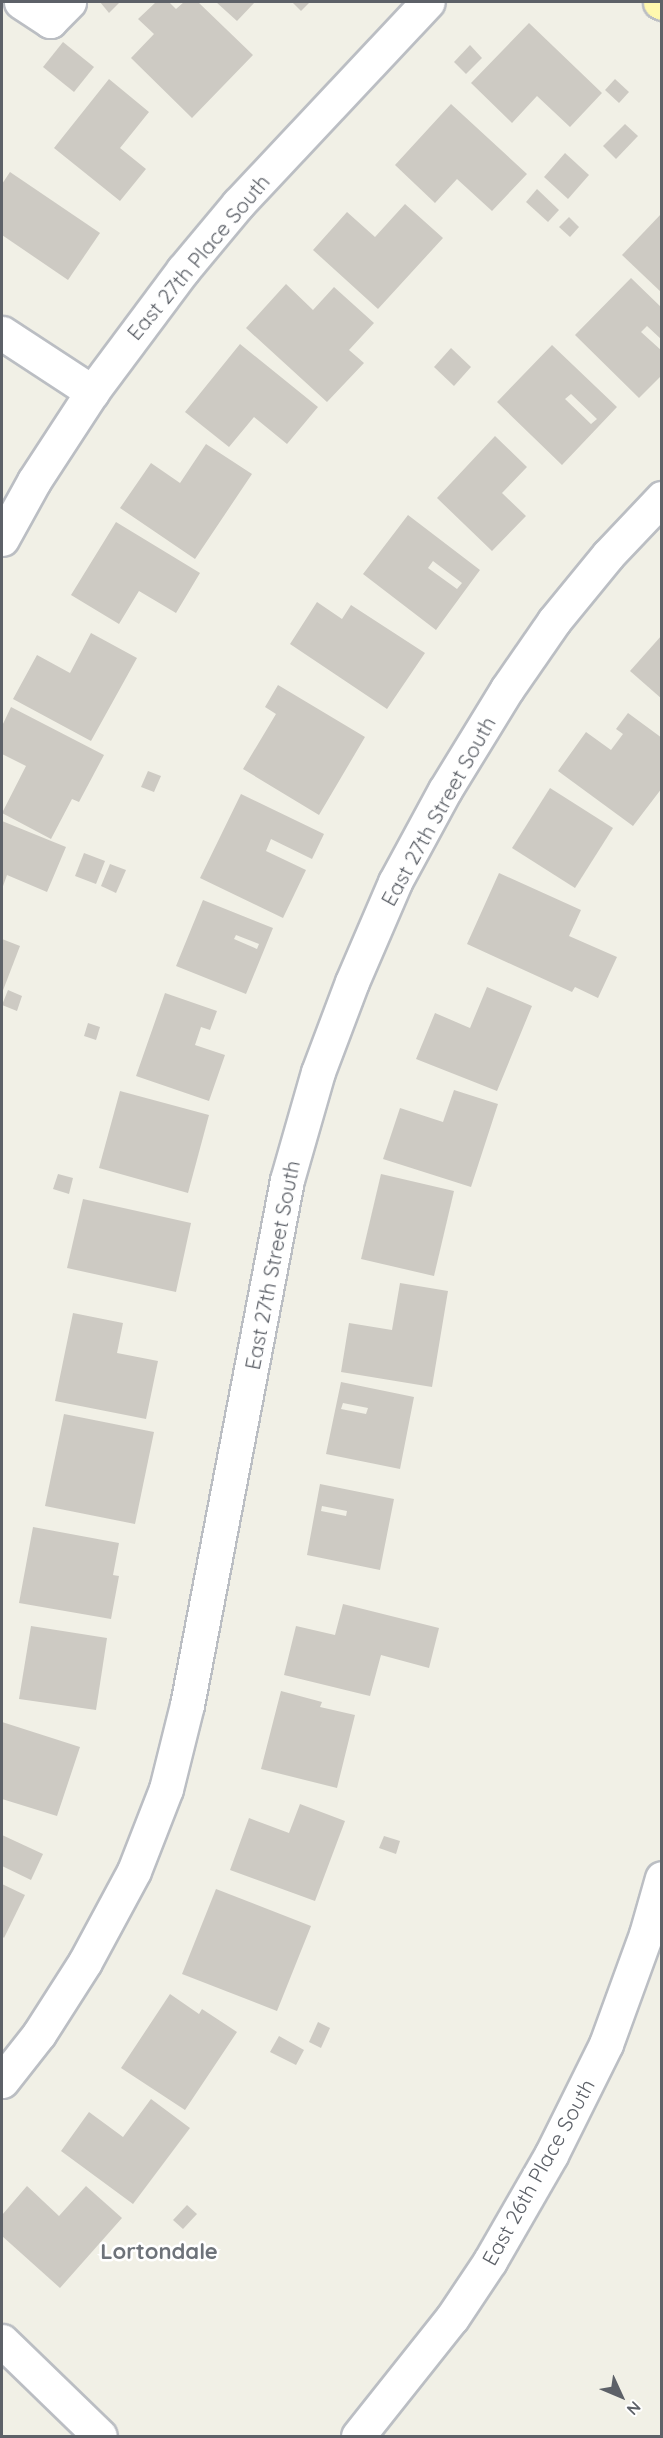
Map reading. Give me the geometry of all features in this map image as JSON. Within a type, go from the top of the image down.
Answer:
[{"type":"street","points":[[21,2],[50,21],[69,2]]},
{"type":"street","name":"East 27th Place South","points":[[2,539],[34,481],[92,392],[183,270],[238,204],[428,2]]},
{"type":"street","points":[[2,333],[92,392]]},
{"type":"street","name":"East 27th Street South","points":[[2,2081],[39,2034],[85,1962],[134,1871],[166,1789],[189,1694],[287,1180],[318,1072],[352,982],[395,882],[445,790],[507,689],[554,621],[608,555],[662,498]]},
{"type":"street","name":"East 26th Place South","points":[[358,2436],[452,2318],[490,2261],[551,2155],[606,2044],[646,1934],[662,1878]]},
{"type":"street","points":[[2,2341],[100,2436]]},
{"type":"building","points":[[100,2],[120,2],[109,13]]},
{"type":"building","points":[[156,2],[169,2],[176,9],[184,2],[198,2],[253,55],[192,118],[131,58],[154,34],[138,19]]},
{"type":"building","points":[[216,2],[255,2],[237,21]]},
{"type":"building","points":[[292,2],[310,2],[301,11]]},
{"type":"building","points":[[529,23],[602,93],[570,127],[537,96],[512,123],[471,83]]},
{"type":"building","points":[[63,42],[94,67],[74,92],[43,67]]},
{"type":"building","points":[[470,45],[482,58],[466,74],[454,62]]},
{"type":"building","points":[[109,79],[149,112],[120,148],[146,169],[120,201],[54,148]]},
{"type":"building","points":[[615,79],[629,92],[619,103],[605,90]]},
{"type":"building","points":[[451,104],[527,174],[492,211],[457,179],[435,203],[395,165]]},
{"type":"building","points":[[625,124],[638,136],[616,159],[603,146]]},
{"type":"building","points":[[565,153],[589,175],[568,199],[544,177]]},
{"type":"building","points":[[10,172],[100,233],[68,280],[2,235],[2,184]]},
{"type":"building","points":[[537,189],[559,210],[548,222],[526,202]]},
{"type":"building","points":[[405,204],[443,238],[378,309],[313,250],[347,212],[375,237]]},
{"type":"building","points":[[662,213],[662,293],[622,255]]},
{"type":"building","points":[[569,217],[579,227],[570,237],[559,227]]},
{"type":"building","points":[[631,278],[662,308],[662,340],[647,326],[641,332],[662,351],[662,375],[639,398],[575,335]]},
{"type":"building","points":[[286,284],[313,310],[334,287],[374,323],[349,350],[364,363],[327,402],[246,328]]},
{"type":"building","points":[[240,344],[318,407],[287,444],[254,417],[229,447],[185,412]]},
{"type":"building","points":[[552,345],[617,407],[562,465],[497,402]],"holes":[[[571,394],[597,419],[591,424],[565,399]]]},
{"type":"building","points":[[451,348],[471,367],[454,386],[434,367]]},
{"type":"building","points":[[495,436],[527,467],[502,493],[526,516],[492,551],[437,498]]},
{"type":"building","points":[[206,444],[252,474],[195,559],[120,508],[151,463],[180,483]]},
{"type":"building","points":[[408,515],[480,570],[436,630],[363,574]],"holes":[[[433,561],[462,583],[457,589],[428,568]]]},
{"type":"building","points":[[116,522],[200,573],[176,613],[139,591],[119,624],[71,595]]},
{"type":"building","points":[[317,602],[342,619],[351,605],[425,653],[387,709],[290,644]]},
{"type":"building","points":[[91,633],[137,658],[91,741],[13,699],[37,655],[70,673]]},
{"type":"building","points":[[662,635],[662,699],[630,671]]},
{"type":"building","points":[[278,685],[365,737],[319,815],[243,769],[276,714],[265,707]]},
{"type":"building","points":[[11,707],[104,755],[79,802],[72,799],[51,839],[2,813],[26,766],[2,754],[2,726]]},
{"type":"building","points":[[628,713],[662,738],[662,788],[633,826],[558,771],[586,732],[611,750],[623,734],[616,729]]},
{"type":"building","points":[[148,771],[161,776],[154,792],[141,787]]},
{"type":"building","points":[[550,788],[613,828],[575,888],[512,848]]},
{"type":"building","points":[[241,794],[324,834],[312,859],[271,839],[266,851],[306,870],[283,918],[200,878]]},
{"type":"building","points":[[2,821],[66,847],[47,892],[7,875],[2,889]]},
{"type":"building","points":[[84,853],[105,861],[96,884],[75,876]]},
{"type":"building","points":[[110,864],[126,870],[116,893],[101,886]]},
{"type":"building","points":[[499,873],[581,910],[569,936],[617,957],[598,998],[575,987],[572,992],[467,944]]},
{"type":"building","points":[[203,900],[273,928],[246,994],[176,966]],"holes":[[[236,935],[259,944],[257,949],[234,939]]]},
{"type":"building","points":[[2,939],[20,946],[2,993]]},
{"type":"building","points":[[487,987],[532,1006],[497,1091],[416,1059],[435,1013],[470,1028]]},
{"type":"building","points":[[8,990],[22,996],[17,1011],[2,1005]]},
{"type":"building","points":[[165,993],[217,1011],[210,1030],[201,1027],[195,1045],[225,1055],[209,1101],[136,1076]]},
{"type":"building","points":[[88,1023],[100,1027],[96,1040],[84,1036]]},
{"type":"building","points":[[454,1090],[498,1104],[471,1187],[383,1159],[400,1108],[443,1122]]},
{"type":"building","points":[[120,1091],[209,1115],[188,1193],[99,1168]]},
{"type":"building","points":[[58,1174],[73,1178],[69,1194],[53,1189]]},
{"type":"building","points":[[381,1174],[454,1191],[434,1276],[361,1259]]},
{"type":"building","points":[[83,1199],[191,1223],[176,1292],[67,1268]]},
{"type":"building","points":[[400,1283],[448,1291],[432,1387],[341,1372],[349,1323],[392,1330]]},
{"type":"building","points":[[73,1313],[123,1323],[117,1353],[158,1361],[146,1419],[55,1401]]},
{"type":"building","points":[[341,1382],[414,1397],[400,1469],[326,1454]],"holes":[[[343,1403],[368,1408],[366,1414],[341,1409]]]},
{"type":"building","points":[[64,1414],[154,1432],[135,1524],[45,1506]]},
{"type":"building","points":[[320,1484],[394,1499],[380,1570],[307,1555]],"holes":[[[322,1506],[347,1511],[346,1516],[321,1511]]]},
{"type":"building","points":[[33,1527],[119,1543],[113,1575],[119,1576],[111,1619],[19,1603]]},
{"type":"building","points":[[343,1604],[439,1628],[429,1668],[381,1655],[370,1696],[284,1675],[296,1626],[335,1635]]},
{"type":"building","points":[[31,1626],[107,1638],[96,1710],[19,1699]]},
{"type":"building","points":[[281,1691],[322,1702],[320,1707],[355,1715],[337,1788],[261,1769]]},
{"type":"building","points":[[2,1722],[80,1747],[57,1816],[2,1799]]},
{"type":"building","points":[[300,1804],[345,1821],[315,1901],[230,1870],[249,1818],[289,1833]]},
{"type":"building","points":[[2,1835],[43,1854],[31,1880],[2,1866]]},
{"type":"building","points":[[384,1836],[400,1841],[396,1854],[379,1848]]},
{"type":"building","points":[[2,1884],[25,1895],[4,1938],[2,1936]]},
{"type":"building","points":[[216,1889],[311,1926],[277,2011],[182,1974]]},
{"type":"building","points":[[170,1994],[199,2014],[202,2009],[237,2032],[185,2110],[121,2068]]},
{"type":"building","points":[[318,2022],[330,2028],[321,2048],[309,2042]]},
{"type":"building","points":[[279,2036],[304,2050],[296,2065],[270,2052]]},
{"type":"building","points":[[151,2099],[190,2128],[133,2204],[61,2151],[89,2112],[123,2137]]},
{"type":"building","points":[[27,2186],[59,2216],[86,2186],[122,2218],[60,2288],[2,2236],[2,2215]]},
{"type":"building","points":[[187,2205],[197,2214],[183,2229],[173,2220]]},
{"type":"district","name":"Lortondale","points":[[159,2252]]}]
